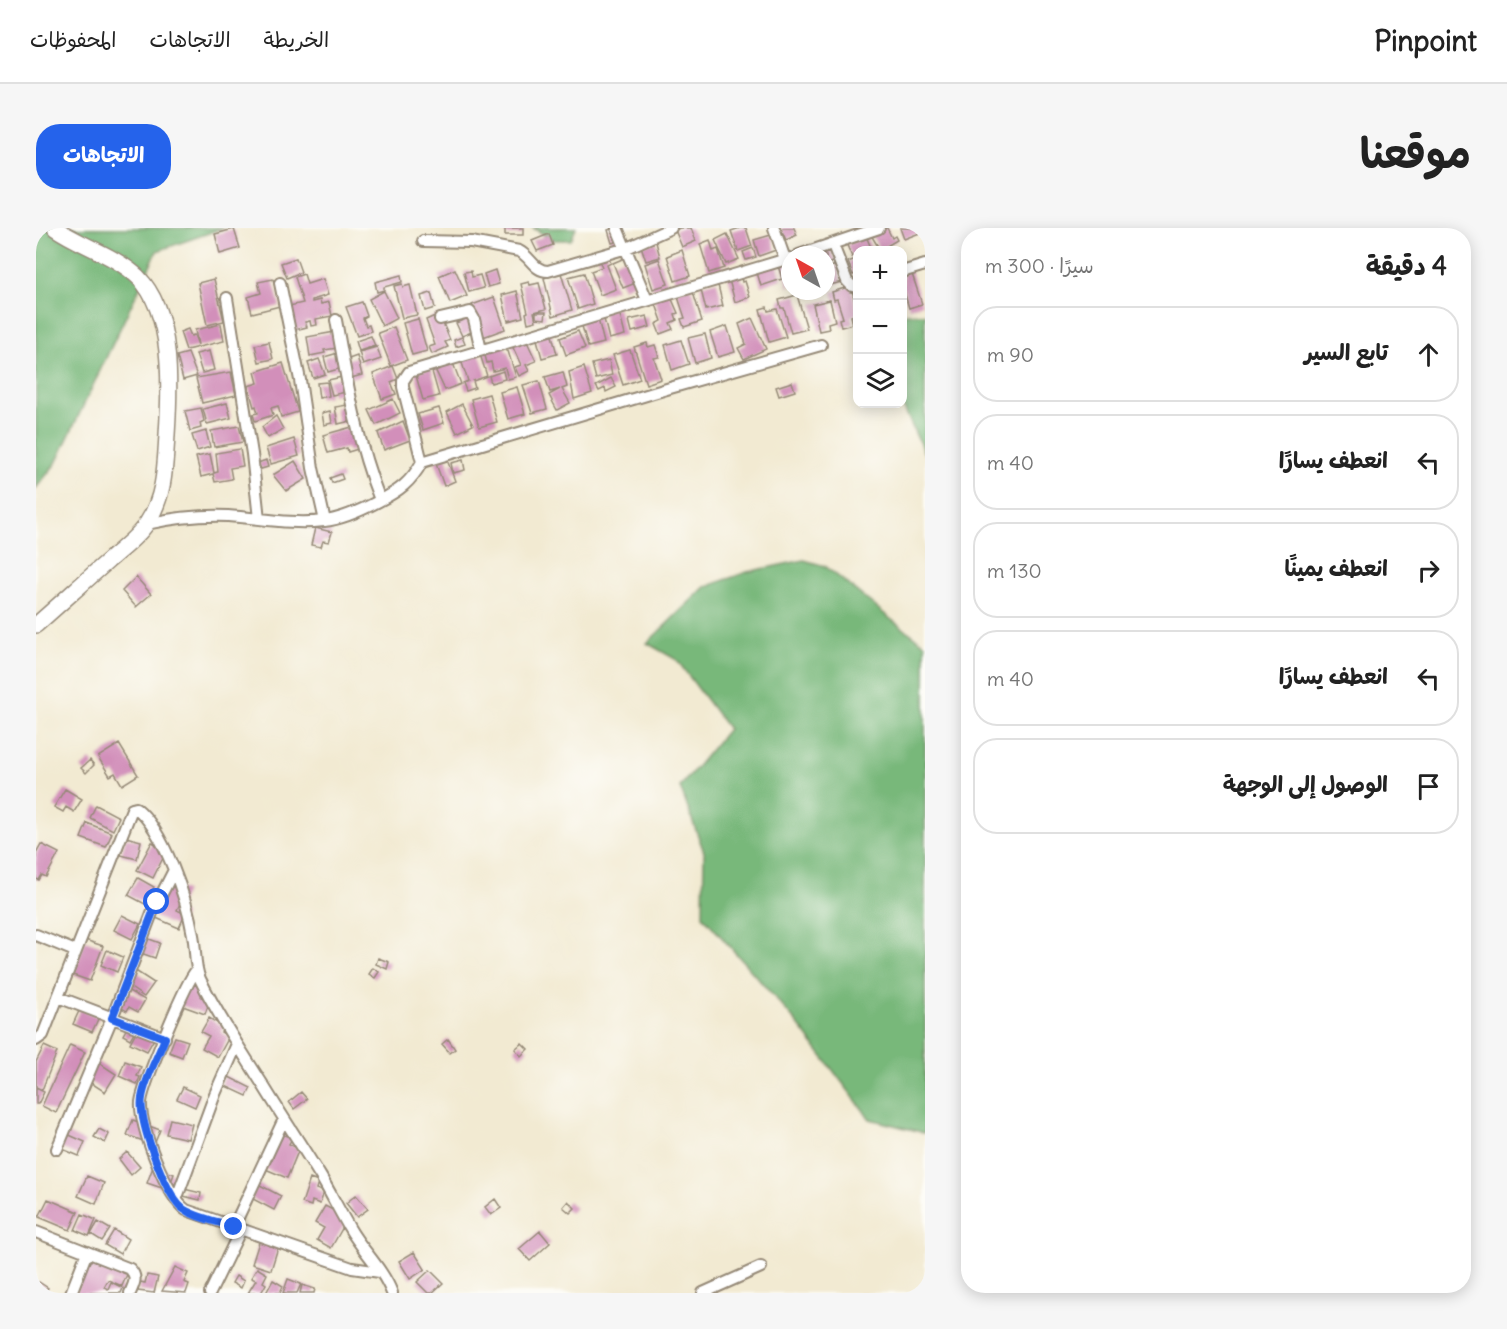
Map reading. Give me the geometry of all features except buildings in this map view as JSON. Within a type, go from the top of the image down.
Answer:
[{"type":"main road","points":[[36,625],[130,542],[146,524],[157,504],[165,476],[170,393],[166,344],[150,293],[137,277],[115,261],[55,228]]},
{"type":"street","points":[[617,228],[647,300]]},
{"type":"street","points":[[423,241],[471,242],[519,251],[537,269],[549,271],[627,248],[671,228]]},
{"type":"street","points":[[774,228],[782,246]]},
{"type":"street","points":[[830,246],[879,228]]},
{"type":"street","points":[[833,245],[847,281],[853,286]]},
{"type":"street","points":[[146,524],[176,517],[227,516],[301,522],[325,521],[360,511],[401,489],[414,477],[422,462],[403,387],[405,376],[416,369],[781,260]]},
{"type":"street","points":[[907,271],[925,266]]},
{"type":"street","points":[[280,283],[325,521]]},
{"type":"street","points":[[227,298],[252,454],[259,519]]},
{"type":"street","points":[[440,319],[470,312],[474,319],[481,350]]},
{"type":"street","points":[[336,320],[356,428],[369,474],[380,500]]},
{"type":"street","points":[[422,462],[821,345]]},
{"type":"street","points":[[36,1040],[43,1035],[133,808],[139,810],[148,821],[174,870],[188,909],[195,944],[196,971],[237,1044],[322,1179],[356,1239],[392,1293]]},
{"type":"street","points":[[57,1149],[153,913],[174,870]]},
{"type":"street","points":[[36,935],[75,951]]},
{"type":"street","points":[[196,971],[185,989],[165,1038],[143,1094],[141,1109],[145,1130],[156,1161],[176,1200],[186,1210],[352,1268],[380,1272]]},
{"type":"street","points":[[58,997],[165,1038]]},
{"type":"street","points":[[176,1200],[215,1094],[237,1044]]},
{"type":"street","points":[[210,1293],[284,1119]]},
{"type":"street","points":[[36,1232],[133,1272],[135,1281],[130,1293]]},
{"type":"street","points":[[71,1293],[87,1252]]},
{"type":"street","points":[[703,1293],[761,1267]]},
{"type":"green space","points":[[36,228],[223,228],[157,251],[56,463],[36,488]]},
{"type":"green space","points":[[533,228],[576,228],[571,240],[553,240]]},
{"type":"green space","points":[[907,314],[925,314],[925,455],[904,408],[907,408]]},
{"type":"green space","points":[[804,560],[825,566],[925,644],[925,1133],[870,1119],[797,1023],[703,916],[704,852],[680,787],[728,729],[677,660],[647,643],[705,587],[747,572]]},
{"type":"route","points":[[157,902],[112,1018],[165,1038],[143,1094],[141,1109],[145,1130],[156,1161],[178,1203],[186,1210],[234,1227]]}]
